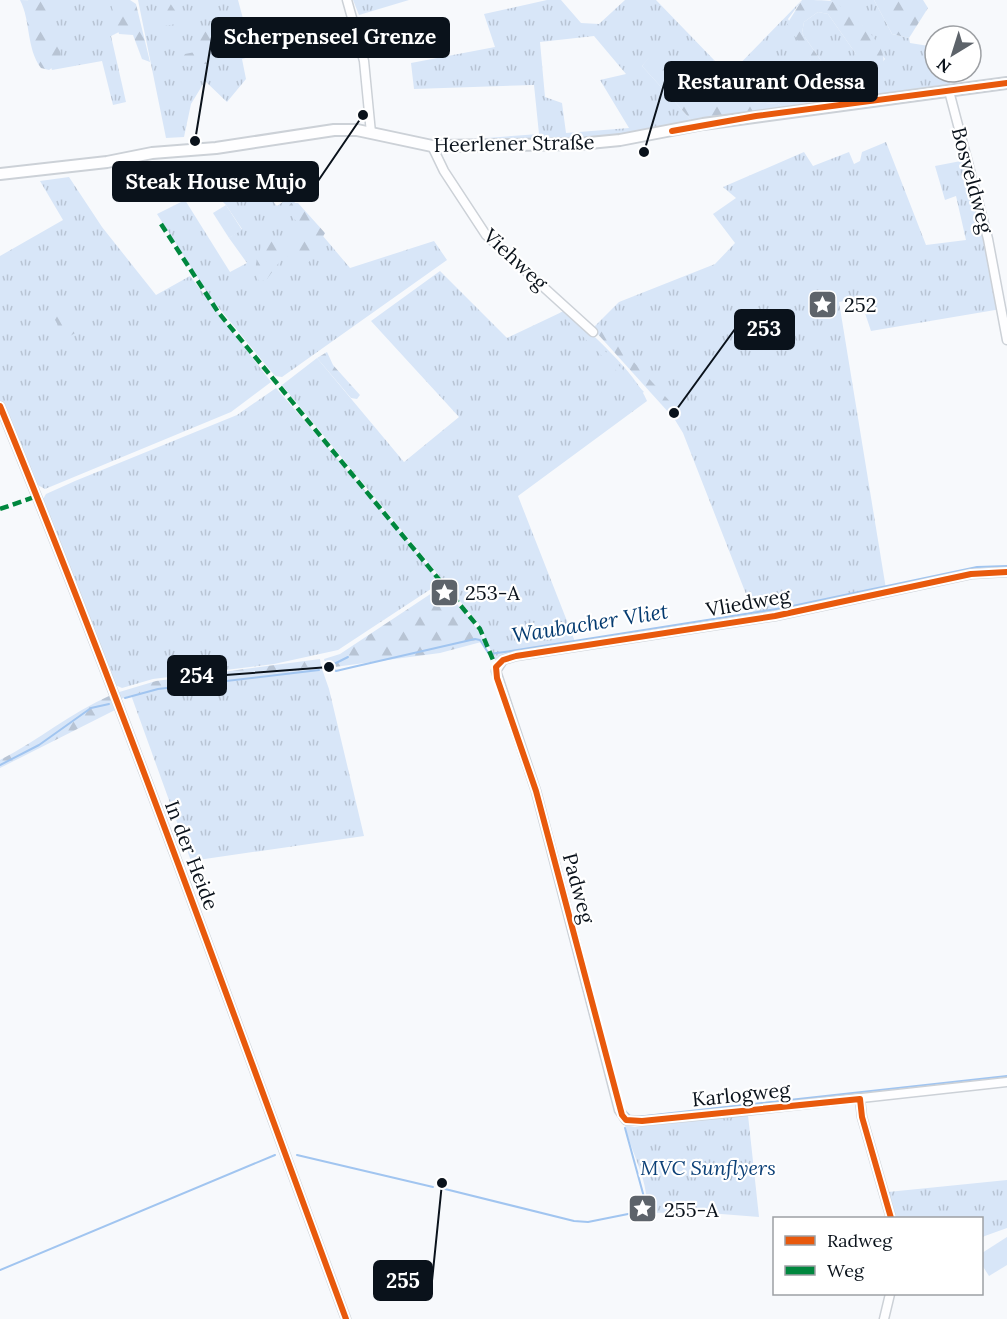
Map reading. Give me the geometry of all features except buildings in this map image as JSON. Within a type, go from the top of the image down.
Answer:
[{"type":"main road","name":"Heerlener Straße","points":[[0,174],[107,162],[169,150],[237,145],[342,129],[432,146],[579,144],[645,137],[756,116],[1007,83]]},
{"type":"street","points":[[347,0],[364,61],[371,133]]},
{"type":"street","name":"Bosveldweg","points":[[949,91],[988,239],[1007,340]]},
{"type":"street","name":"Viehweg","points":[[432,146],[444,171],[486,235],[593,332]]},
{"type":"street","name":"In der Heide","points":[[0,406],[44,510],[211,949],[346,1319]]},
{"type":"street","name":"Vliedweg","points":[[496,667],[503,660],[516,656],[775,616],[971,574],[1007,572]]},
{"type":"street","name":"Padweg","points":[[496,667],[497,678],[536,791],[620,1110],[626,1120]]},
{"type":"street","name":"Karlogweg","points":[[626,1120],[642,1121],[1007,1082]]},
{"type":"street","points":[[860,1099],[862,1117],[891,1217]]},
{"type":"street","points":[[884,1319],[890,1295]]},
{"type":"green space","points":[[20,0],[51,1],[48,17],[60,47],[61,61],[49,70],[41,68],[36,60]]},
{"type":"green space","points":[[28,0],[113,0],[121,31],[111,36],[126,102],[113,105],[102,61],[52,70]]},
{"type":"green space","points":[[110,0],[130,0],[136,4],[150,62],[142,59],[133,35],[119,34]]},
{"type":"green space","points":[[138,0],[238,0],[253,56],[242,59],[246,79],[227,102],[205,81],[191,104],[184,137],[166,138]]},
{"type":"green space","points":[[155,0],[170,3],[178,15],[176,24],[164,26]]},
{"type":"green space","points":[[353,0],[409,0],[359,15]]},
{"type":"green space","points":[[547,0],[561,0],[581,23],[599,24],[625,0],[656,0],[714,60],[688,93],[650,57],[642,66],[693,122],[616,137],[479,141],[486,138],[539,134],[534,85],[414,89],[411,63],[495,47],[484,14]],"holes":[[[594,36],[626,74],[600,80],[629,128],[566,133],[562,103],[545,97],[540,42]]]},
{"type":"green space","points":[[802,0],[788,19],[812,63],[841,97],[783,107],[778,104],[752,102],[727,77]]},
{"type":"green space","points":[[802,0],[831,1],[838,5],[866,28],[880,47],[883,64],[856,97],[850,91],[849,81],[835,69],[856,54],[828,14],[818,12],[804,22],[802,33],[846,97],[841,97],[812,63],[787,24]]},
{"type":"green space","points":[[830,0],[874,0],[892,34],[909,38],[910,43],[923,45],[923,84],[950,84],[856,97],[846,97],[802,33],[804,22],[818,12],[828,14],[856,54],[849,81],[856,96],[885,59],[862,25]]},
{"type":"green space","points":[[874,0],[923,0],[928,8],[909,38],[892,34]]},
{"type":"green space","points":[[213,28],[225,29],[242,51],[238,61],[220,55],[208,64],[203,64],[199,59],[188,67],[183,64],[182,58],[185,54],[195,52],[197,48],[196,35]]},
{"type":"green space","points":[[650,56],[688,92],[714,60],[752,102],[778,104],[783,107],[693,122],[642,66]]},
{"type":"green space","points":[[886,142],[926,245],[966,240],[956,196],[945,200],[935,166],[966,160],[1001,309],[871,331],[860,298],[839,302],[886,589],[755,617],[683,433],[672,415],[594,327],[619,302],[715,264],[735,243],[713,214],[736,198],[723,187],[804,152],[813,166],[849,152],[854,164],[860,161],[862,152]]},
{"type":"green space","points":[[231,168],[256,201],[267,194],[277,206],[290,197],[350,268],[434,241],[447,260],[282,377],[275,376],[210,297],[157,214],[185,200],[230,272],[247,263],[229,238],[242,229],[226,205],[205,184]]},
{"type":"green space","points":[[69,177],[102,227],[156,295],[190,276],[271,382],[231,412],[45,489],[36,484],[0,400],[0,256],[63,220],[40,181]]},
{"type":"green space","points":[[291,203],[298,203],[325,233],[311,260],[306,264],[289,256],[283,257],[267,279],[260,282],[256,267],[258,255],[265,240],[290,238],[299,233],[298,223],[286,210]]},
{"type":"green space","points":[[226,205],[242,230],[229,238],[213,213]]},
{"type":"green space","points":[[440,271],[507,338],[566,310],[623,365],[647,401],[518,496],[576,644],[501,659],[496,662],[479,624],[282,385],[317,358],[404,462],[459,417],[371,321]]},
{"type":"green space","points":[[51,309],[62,312],[76,323],[77,332],[70,336],[64,334],[55,320],[37,321],[37,315]]},
{"type":"green space","points":[[566,310],[644,392],[640,394],[637,392],[560,313]]},
{"type":"green space","points":[[598,323],[675,407],[675,410],[670,414],[595,331]]},
{"type":"green space","points":[[327,352],[333,365],[360,395],[357,399],[351,398],[317,358]]},
{"type":"green space","points":[[276,388],[400,531],[440,583],[338,650],[274,664],[153,679],[122,688],[115,685],[43,499],[46,494],[75,481],[237,415]]},
{"type":"green space","points":[[441,587],[467,615],[485,641],[440,653],[327,668],[324,659],[340,654]]},
{"type":"green space","points":[[320,659],[321,666],[277,674],[155,689],[118,700],[116,693],[156,681]]},
{"type":"green space","points":[[306,666],[321,666],[329,689],[364,836],[191,861],[131,695],[148,690],[270,675]]},
{"type":"green space","points":[[111,695],[115,710],[0,768],[0,760]]},
{"type":"green space","name":"MVC Sunflyers","points":[[748,1115],[759,1217],[696,1212],[648,1213],[644,1209],[646,1191],[625,1125],[635,1127]]},
{"type":"green space","points":[[1007,1180],[1007,1228],[983,1237],[983,1217],[895,1217],[888,1192]]},
{"type":"green space","points":[[1007,1237],[1007,1265],[989,1276],[983,1267],[983,1252]]},
{"type":"waterway","name":"Waubacher Vliet","points":[[330,666],[336,671],[475,639],[480,640],[489,654],[511,651],[783,608],[977,567],[1007,566]]},
{"type":"waterway","points":[[330,666],[348,657]]},
{"type":"waterway","points":[[125,698],[158,689],[319,670]]},
{"type":"waterway","points":[[0,765],[39,745],[91,708],[109,704]]},
{"type":"waterway","points":[[636,1117],[1007,1076]]},
{"type":"waterway","points":[[617,1084],[623,1109],[630,1116]]},
{"type":"waterway","points":[[445,1189],[574,1221],[588,1222],[643,1211],[647,1208],[625,1128]]},
{"type":"waterway","points":[[0,1270],[275,1155]]},
{"type":"waterway","points":[[297,1155],[433,1187]]},
{"type":"marked path","points":[[161,224],[218,312],[480,629],[496,667]]},
{"type":"marked path","points":[[0,509],[37,496]]},
{"type":"cycle path","points":[[672,131],[756,116],[1007,83]]},
{"type":"cycle path","points":[[0,406],[134,747],[346,1319]]},
{"type":"cycle path","points":[[891,1217],[862,1117],[860,1099],[642,1121],[626,1120],[622,1115],[536,791],[497,678],[496,667],[503,660],[516,656],[775,616],[971,574],[1007,572]]},
{"type":"place","name":"Steak House Mujo","points":[[363,115]]},
{"type":"place","name":"Scherpenseel Grenze","points":[[195,141]]},
{"type":"place","name":"Restaurant Odessa","points":[[644,152]]},
{"type":"place","name":"252","points":[[823,304]]},
{"type":"place","name":"253","points":[[674,413]]},
{"type":"place","name":"253-A","points":[[444,592]]},
{"type":"place","name":"254","points":[[329,667]]},
{"type":"place","name":"255","points":[[442,1183]]},
{"type":"place","name":"255-A","points":[[643,1209]]}]
